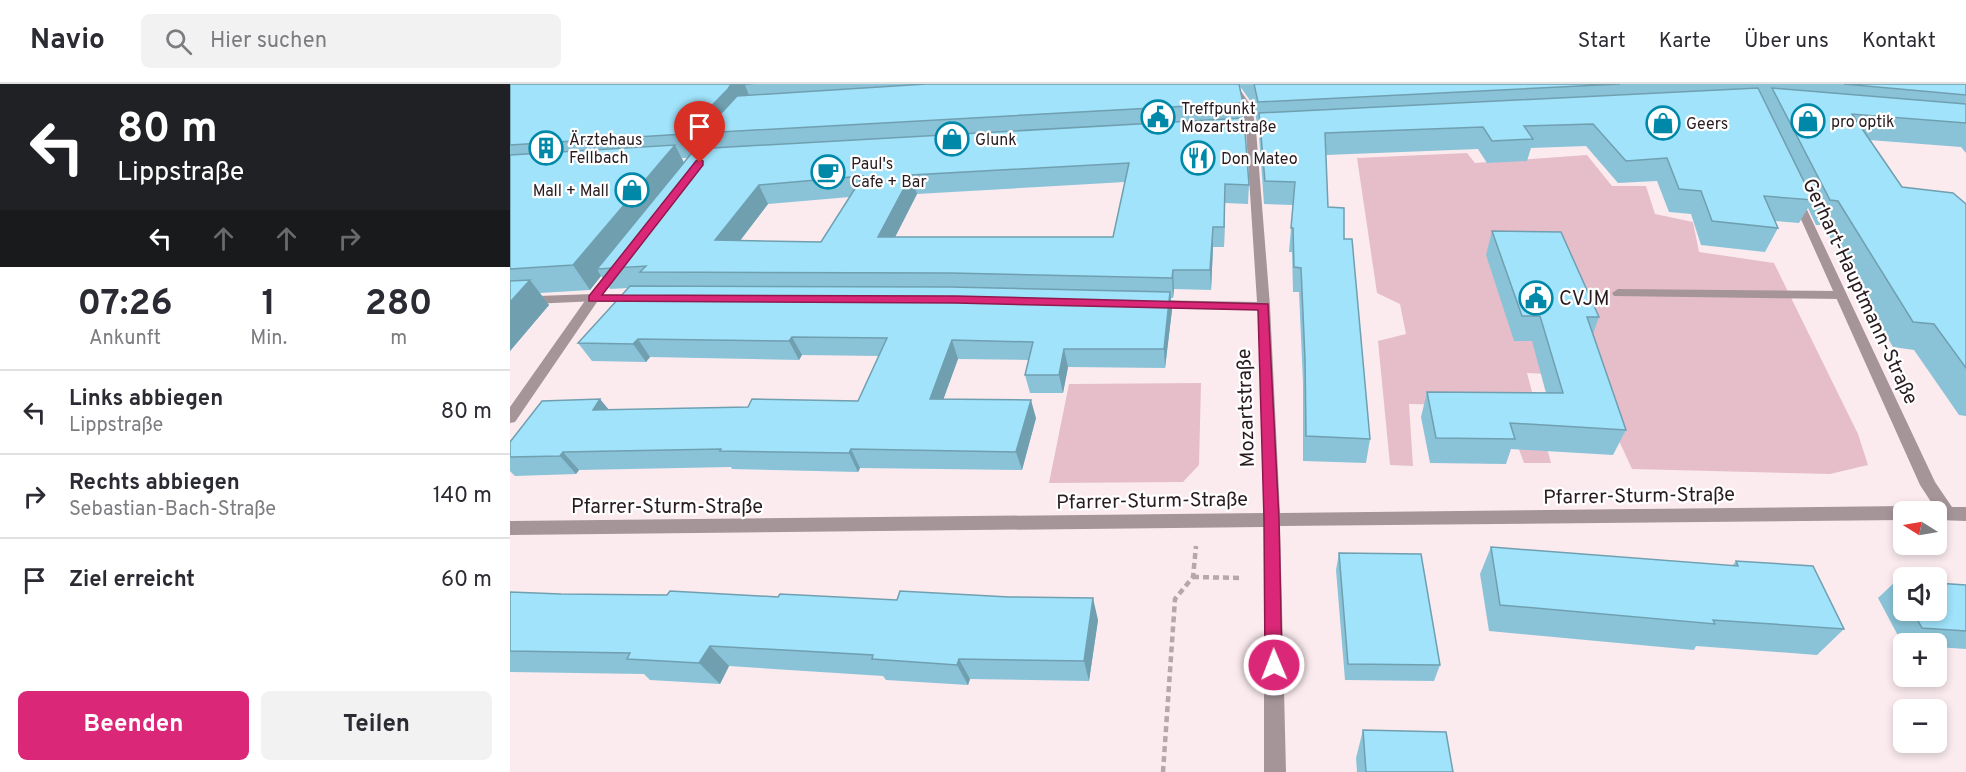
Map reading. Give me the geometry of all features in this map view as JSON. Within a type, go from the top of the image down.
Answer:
[{"type":"street","name":"Mozartstraße","points":[[1232,84],[1247,107],[1251,130],[1264,306],[1272,519],[1275,772]]},
{"type":"street","points":[[1214,132],[1287,129]]},
{"type":"street","name":"Gerhart-Hauptmann-Straße","points":[[1792,189],[1936,501]]},
{"type":"street","points":[[510,418],[593,298],[628,253]]},
{"type":"street","points":[[1618,293],[1841,295]]},
{"type":"street","points":[[510,301],[651,298]]},
{"type":"street","points":[[1133,303],[1264,306]]},
{"type":"street","name":"Pfarrer-Sturm-Straße","points":[[510,528],[1893,513]]},
{"type":"street","points":[[1947,513],[1966,514]]},
{"type":"path","points":[[1163,772],[1175,598],[1193,577],[1199,522]]},
{"type":"path","points":[[1193,577],[1272,579]]},
{"type":"shaded area","points":[[1467,153],[1475,163],[1587,155],[1612,186],[1646,186],[1655,214],[1693,222],[1699,252],[1774,263],[1858,434],[1868,465],[1830,474],[1632,469],[1589,376],[1527,373],[1551,463],[1524,463],[1503,406],[1409,404],[1413,466],[1390,465],[1378,341],[1406,334],[1400,304],[1377,293],[1357,158]]},
{"type":"shaded area","points":[[1201,383],[1199,465],[1183,482],[1049,483],[1069,384]]},
{"type":"building","points":[[510,84],[731,84],[684,134],[510,145]]},
{"type":"building","points":[[926,84],[1239,84],[1243,103],[703,133],[737,96]]},
{"type":"building","points":[[1254,84],[1620,84],[1258,102]]},
{"type":"building","points":[[1844,84],[1966,84],[1966,95]]},
{"type":"building","points":[[1758,88],[1813,200],[1764,196],[1778,228],[1712,221],[1701,191],[1679,189],[1667,158],[1626,161],[1593,124],[1524,126],[1533,139],[1492,141],[1483,127],[1325,133],[1328,207],[1344,208],[1344,239],[1352,239],[1370,439],[1306,436],[1301,268],[1294,267],[1293,228],[1291,228],[1295,182],[1265,181],[1259,113]]},
{"type":"building","points":[[1772,88],[1966,104],[1966,123],[1852,114],[1902,187],[1953,193],[1966,204],[1966,368],[1934,324],[1913,322],[1838,201],[1830,200]]},
{"type":"building","points":[[1244,118],[1249,185],[1225,184],[1224,227],[1213,227],[1210,270],[1173,270],[1172,278],[950,273],[640,272],[646,266],[597,269],[695,149]],"holes":[[[1129,163],[1113,237],[878,237],[911,175]],[[863,176],[821,242],[715,240],[759,185]]]},
{"type":"building","points":[[675,145],[573,265],[510,269],[510,155]]},
{"type":"building","points":[[1492,231],[1561,232],[1599,317],[1587,317],[1626,430],[1510,423],[1515,439],[1436,438],[1427,392],[1563,393],[1540,316],[1522,316]]},
{"type":"building","points":[[530,280],[510,302],[510,281]]},
{"type":"building","points":[[630,286],[950,287],[1170,292],[1164,349],[1064,349],[1059,375],[1025,375],[1033,342],[952,340],[930,399],[1031,400],[1016,452],[851,449],[849,453],[720,451],[721,449],[563,452],[560,456],[510,457],[510,442],[542,401],[600,399],[593,410],[748,407],[752,399],[858,401],[887,338],[792,337],[789,341],[638,339],[633,344],[578,343]]},
{"type":"building","points":[[1491,547],[1738,566],[1736,561],[1813,566],[1844,629],[1713,620],[1715,624],[1500,605]]},
{"type":"building","points":[[1339,553],[1421,554],[1440,665],[1348,664]]},
{"type":"building","points":[[1947,584],[1966,585],[1966,631],[1922,628],[1918,621],[1947,621]]},
{"type":"building","points":[[670,591],[897,600],[900,591],[1009,597],[1093,598],[1084,661],[959,659],[957,665],[872,659],[873,655],[710,646],[699,663],[627,659],[630,653],[510,651],[510,592],[667,595]]},
{"type":"building","points":[[1363,730],[1446,732],[1453,772],[1366,772]]},
{"type":"place","name":"Treffpunkt Mozartstraße","points":[[1158,117]]},
{"type":"place","name":"pro optik","points":[[1808,121]]},
{"type":"place","name":"Geers","points":[[1663,123]]},
{"type":"place","name":"Glunk","points":[[952,139]]},
{"type":"place","name":"Ärztehaus Fellbach","points":[[546,148]]},
{"type":"place","name":"Don Mateo","points":[[1198,158]]},
{"type":"place","name":"Paul's Cafe + Bar","points":[[828,172]]},
{"type":"place","name":"Mall + Mall","points":[[632,190]]},
{"type":"place","name":"CVJM","points":[[1536,298]]},
{"type":"route","points":[[700,163],[593,298],[956,299],[1264,306],[1272,519],[1274,665]]}]
